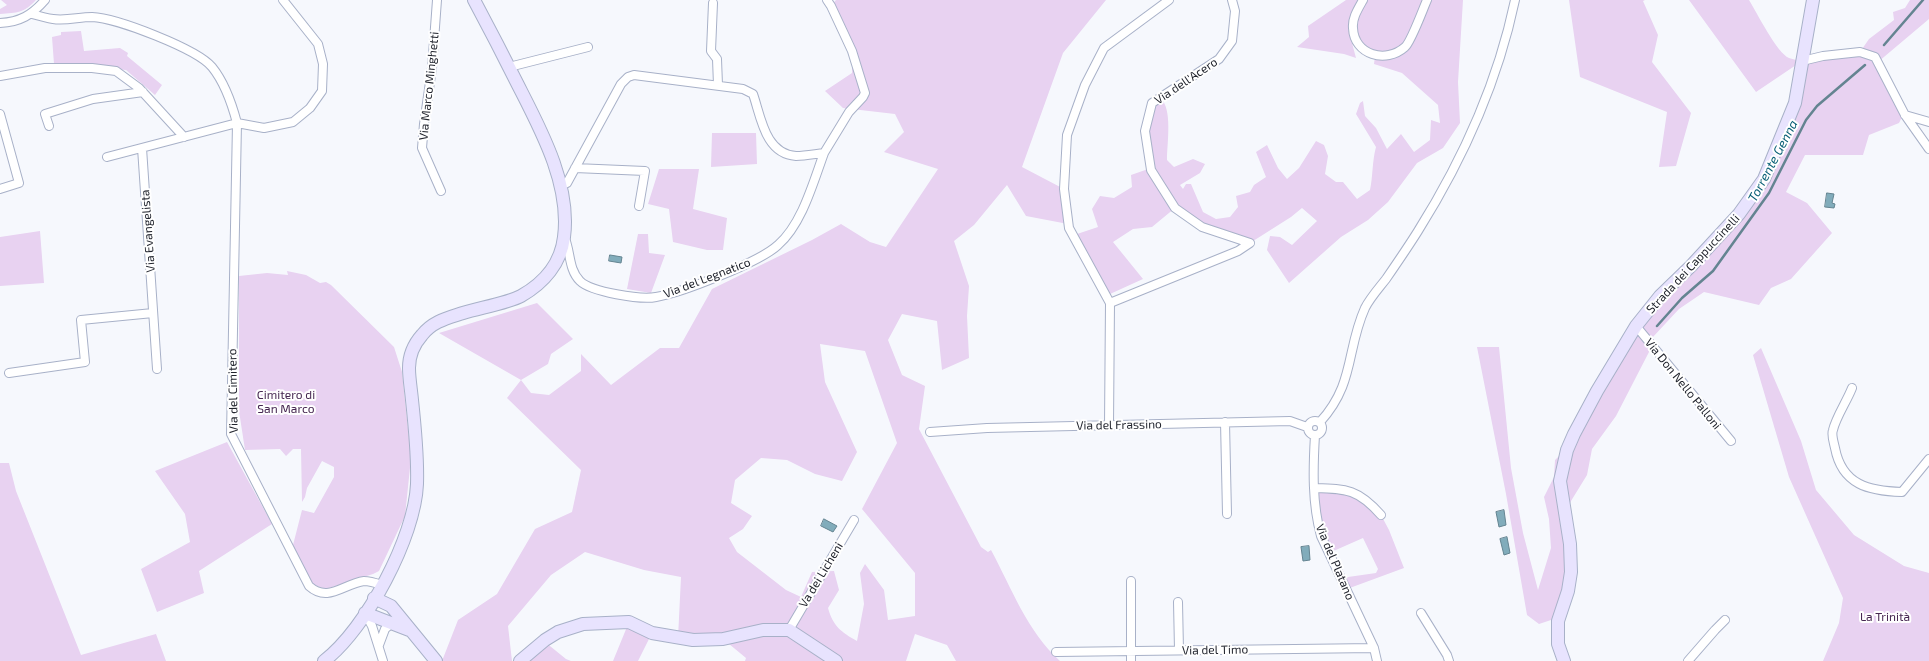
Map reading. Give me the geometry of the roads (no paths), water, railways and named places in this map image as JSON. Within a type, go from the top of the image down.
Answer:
[{"type":"street","points":[[0,23],[9,22],[32,14],[45,0]]},
{"type":"street","points":[[107,157],[237,123],[264,128],[293,122],[310,108],[322,91],[323,64],[318,44],[283,0]]},
{"type":"street","name":"Via Marco Minghetti","points":[[437,0],[432,68],[422,148],[442,191]]},
{"type":"street","points":[[324,661],[338,649],[365,613],[391,569],[406,535],[414,507],[417,486],[417,452],[409,367],[416,342],[423,333],[441,320],[520,296],[541,282],[552,269],[560,255],[564,236],[561,186],[541,130],[474,0]]},
{"type":"street","name":"Via del Legnatico","points":[[564,236],[568,245],[573,273],[581,283],[592,289],[645,298],[673,294],[719,276],[764,255],[778,246],[788,235],[808,197],[824,154],[849,112],[865,93],[852,51],[827,0]]},
{"type":"street","points":[[1109,425],[1110,303],[1069,228],[1064,188],[1067,135],[1084,85],[1104,48],[1169,0]]},
{"type":"street","name":"Via dell'Acero","points":[[1110,303],[1238,251],[1250,243],[1202,227],[1175,208],[1151,170],[1145,131],[1152,103],[1219,60],[1232,41],[1235,11],[1232,0]]},
{"type":"street","points":[[1363,0],[1355,15],[1353,28],[1356,42],[1363,50],[1382,56],[1391,55],[1406,47],[1427,0]]},
{"type":"street","points":[[1320,422],[1328,413],[1342,390],[1365,309],[1401,258],[1432,209],[1474,126],[1500,57],[1515,0]]},
{"type":"street","name":"Strada dei Cappuccinelli","points":[[1564,661],[1558,644],[1558,621],[1568,591],[1571,572],[1570,544],[1560,481],[1567,450],[1574,434],[1636,326],[1660,296],[1691,266],[1739,214],[1764,179],[1795,103],[1812,0]]},
{"type":"street","points":[[713,3],[711,51],[717,59],[718,86]]},
{"type":"street","name":"Via del Cimitero","points":[[32,14],[54,19],[93,17],[155,35],[198,57],[212,67],[228,92],[237,123],[231,434],[309,586],[315,592],[323,594],[366,581],[382,585]]},
{"type":"street","points":[[509,67],[588,47]]},
{"type":"street","points":[[1802,61],[1823,56],[1860,52],[1875,57],[1905,115],[1929,149]]},
{"type":"street","points":[[0,76],[45,68],[92,68],[116,71],[142,92],[184,137]]},
{"type":"street","points":[[561,186],[567,183],[621,84],[628,77],[634,75],[743,89],[753,94],[766,133],[778,150],[795,156],[824,154]]},
{"type":"street","points":[[49,126],[45,114],[93,99],[142,92]]},
{"type":"street","points":[[0,114],[19,183],[0,189]]},
{"type":"street","points":[[1905,115],[1929,122]]},
{"type":"street","name":"Via Evangelista","points":[[142,148],[157,369]]},
{"type":"street","points":[[575,168],[645,171],[639,206]]},
{"type":"street","points":[[9,373],[85,362],[81,320],[154,314]]},
{"type":"street","name":"Via Don Nello Palloni","points":[[1636,326],[1730,441]]},
{"type":"street","points":[[1852,388],[1832,431],[1836,455],[1845,475],[1860,484],[1882,491],[1902,492],[1929,459]]},
{"type":"street","points":[[1313,420],[1320,422],[1322,427],[1321,432],[1315,435],[1309,432],[1307,427],[1309,423],[1313,420]]},
{"type":"street","name":"Via del Frassino","points":[[930,432],[987,428],[1290,421],[1307,427]]},
{"type":"street","points":[[1225,422],[1227,514]]},
{"type":"street","name":"Via del Platano","points":[[1315,435],[1314,488],[1317,521],[1322,536],[1374,648],[1377,661]]},
{"type":"street","points":[[1314,488],[1354,492],[1370,502],[1381,515]]},
{"type":"street","name":"Va dei Licheni","points":[[789,630],[854,520]]},
{"type":"street","points":[[379,646],[381,636],[392,623],[392,608],[389,589],[391,569]]},
{"type":"street","points":[[1131,580],[1131,661]]},
{"type":"street","points":[[374,598],[392,608],[436,661]]},
{"type":"street","points":[[1178,602],[1179,650]]},
{"type":"street","points":[[365,613],[410,630]]},
{"type":"street","points":[[365,613],[379,646],[383,661]]},
{"type":"street","points":[[1421,613],[1447,655],[1449,661]]},
{"type":"street","points":[[1688,661],[1725,620]]},
{"type":"street","points":[[520,661],[545,640],[558,632],[583,624],[628,622],[652,633],[693,640],[723,639],[762,630],[789,630],[836,661]]},
{"type":"street","name":"Via del Timo","points":[[1056,652],[1374,648]]},
{"type":"water","points":[[1827,193],[1834,194],[1832,203],[1835,204],[1834,208],[1825,207]]},
{"type":"water","points":[[610,255],[622,257],[621,263],[609,261]]},
{"type":"water","points":[[1504,510],[1506,525],[1499,527],[1496,512]]},
{"type":"water","points":[[824,519],[837,526],[833,532],[821,526]]},
{"type":"water","points":[[1507,537],[1510,553],[1504,555],[1500,539]]},
{"type":"water","points":[[1309,546],[1310,560],[1303,561],[1301,547]]},
{"type":"waterway","name":"Torrente Genna","points":[[1884,45],[1923,0]]},
{"type":"waterway","name":"Torrente Genna","points":[[1657,326],[1682,298],[1713,271],[1769,193],[1806,120],[1817,106],[1865,65]]},
{"type":"park label","name":"Cimitero di San Marco","points":[[286,402]]},
{"type":"park label","name":"La Trinità","points":[[1885,617]]}]
